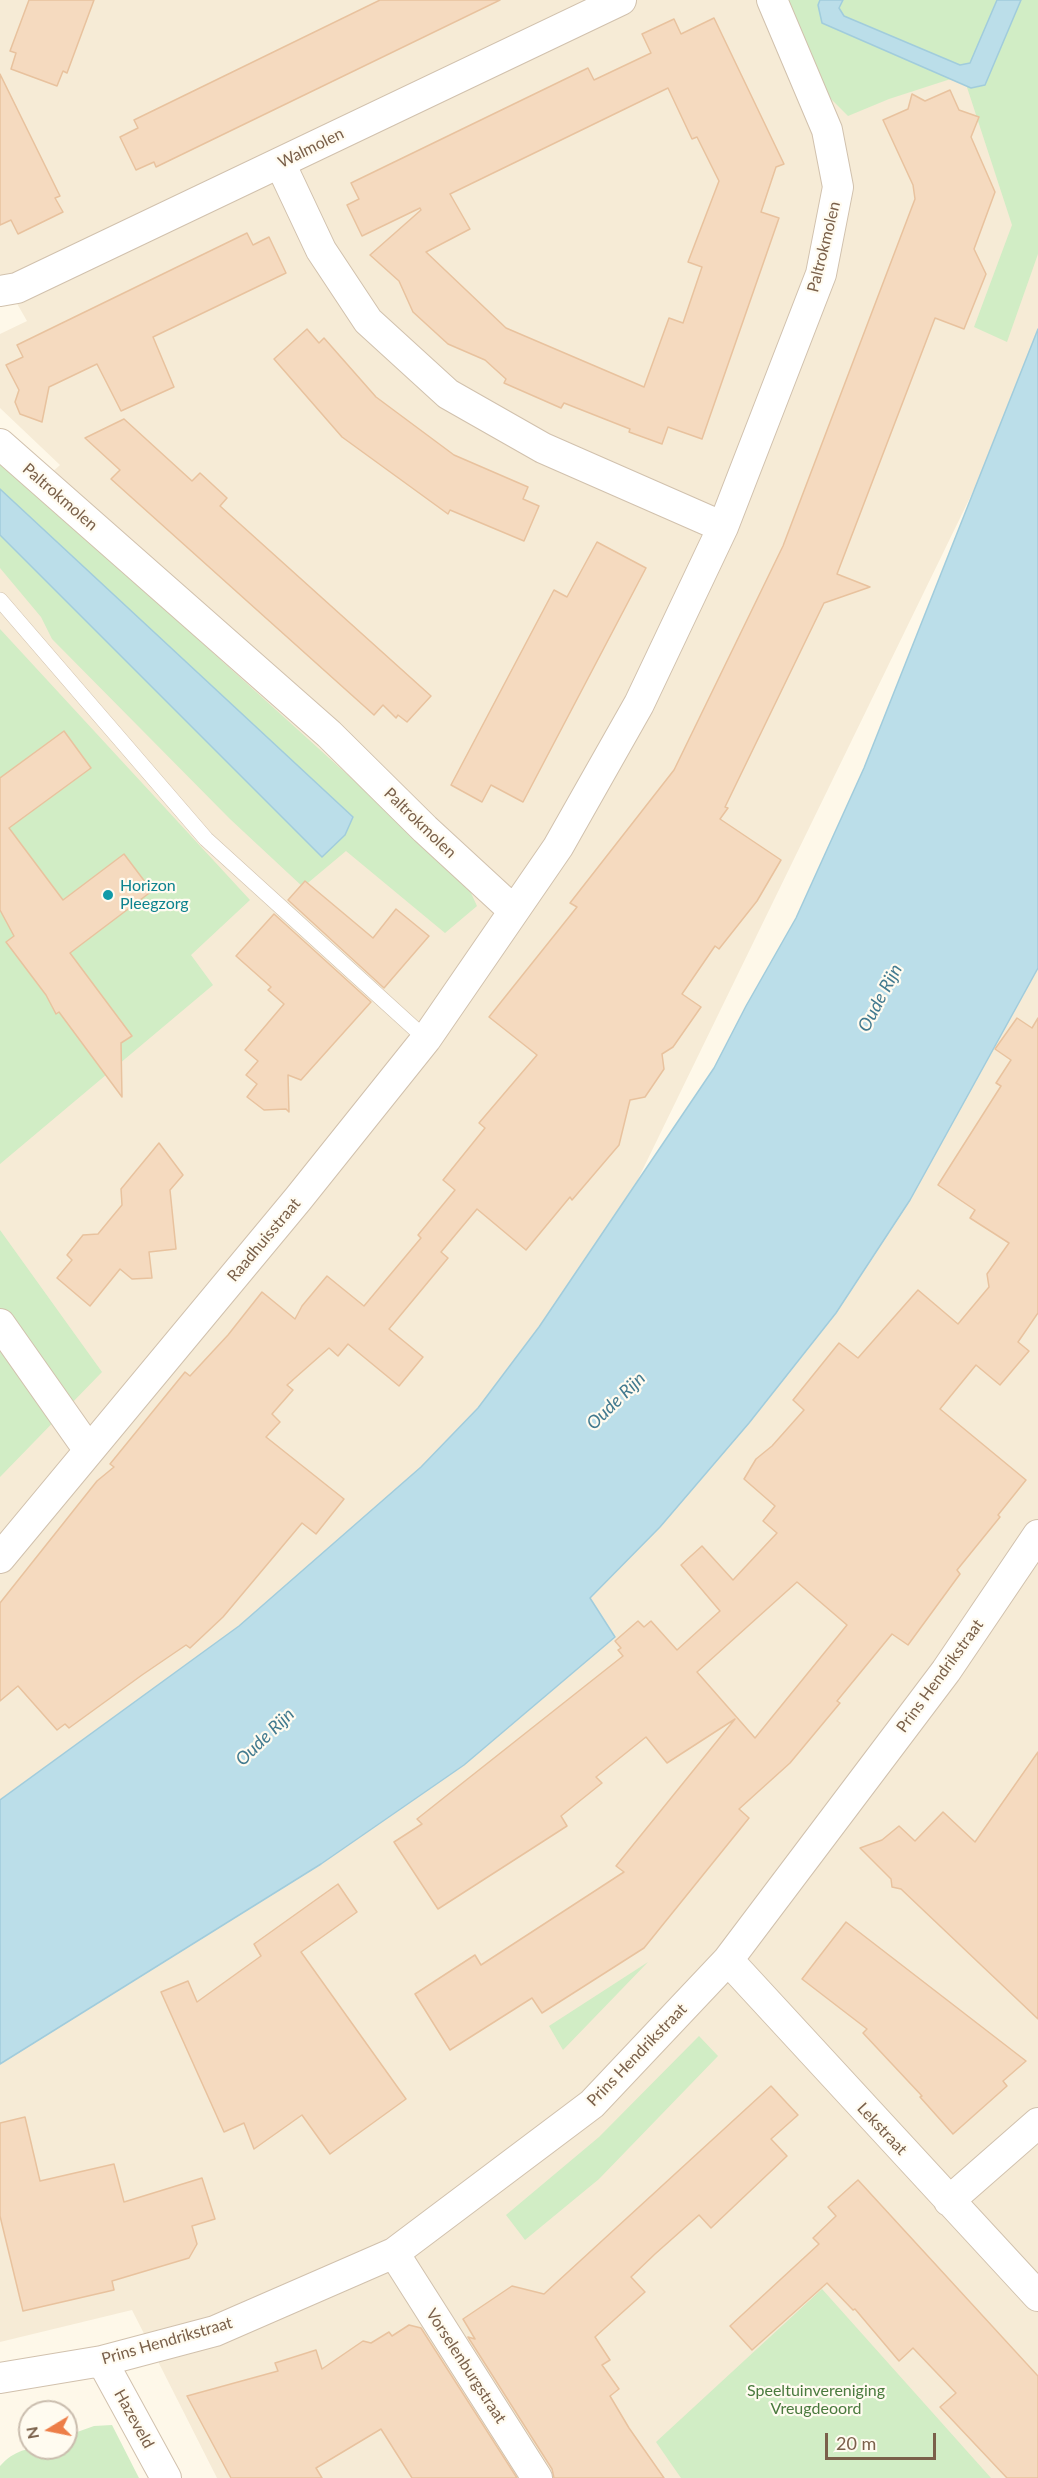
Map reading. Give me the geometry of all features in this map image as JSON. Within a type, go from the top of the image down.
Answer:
[{"type":"street","name":"Walmolen","points":[[0,291],[17,288],[621,0]]},
{"type":"street","name":"Paltrokmolen","points":[[0,444],[329,734],[425,830],[514,911],[558,847],[639,705],[723,527],[821,274],[838,187],[827,130],[772,0]]},
{"type":"street","points":[[280,163],[321,250],[368,321],[448,394],[543,448],[723,527]]},
{"type":"street","name":"Raadhuisstraat","points":[[0,1558],[88,1449],[298,1199],[426,1039],[514,911]]},
{"type":"street","points":[[0,1324],[88,1449]]},
{"type":"street","name":"Prins Hendrikstraat","points":[[0,2378],[102,2361],[215,2331],[394,2253],[592,2104],[728,1960],[946,1671],[1038,1535]]},
{"type":"street","name":"Lekstraat","points":[[728,1960],[1038,2296]]},
{"type":"street","points":[[949,2201],[1038,2123]]},
{"type":"street","name":"Vorselenburgstraat","points":[[394,2253],[537,2478]]},
{"type":"street","name":"Hazeveld","points":[[102,2361],[166,2478]]},
{"type":"lane","points":[[0,600],[206,839],[426,1039]]},
{"type":"shaded area","points":[[0,0],[1038,0],[1038,358],[604,1249],[463,1438],[270,1615],[0,1811],[0,520],[60,465],[0,408],[0,334],[27,321],[0,274]]},
{"type":"shaded area","points":[[1038,968],[1038,2478],[217,2478],[132,2310],[0,2342],[0,2064],[321,1864],[464,1765],[614,1638],[590,1598],[660,1527],[749,1423],[836,1313],[910,1200]]},
{"type":"green space","points":[[789,0],[1038,0],[1038,254],[1007,342],[974,327],[1012,225],[963,75],[889,99],[848,116],[825,93],[793,17]]},
{"type":"green space","points":[[0,460],[466,882],[477,906],[445,933],[346,851],[303,887],[230,819],[52,639],[41,617],[0,568],[0,535],[322,856],[345,835],[353,817],[0,489]]},
{"type":"green space","points":[[0,629],[250,900],[191,955],[213,985],[0,1164]]},
{"type":"green space","points":[[0,1230],[102,1372],[0,1477]]},
{"type":"green space","points":[[648,1962],[563,2050],[549,2026]]},
{"type":"green space","points":[[699,2036],[718,2056],[599,2179],[525,2240],[506,2215],[599,2137]]},
{"type":"green space","name":"Speeltuinvereniging Vreugdeoord","points":[[822,2289],[991,2478],[681,2478],[656,2442]]},
{"type":"green space","points":[[112,2425],[139,2478],[0,2478],[0,2466],[18,2453],[18,2460],[78,2460],[78,2432],[94,2426]]},
{"type":"water","points":[[820,0],[843,0],[839,8],[844,16],[960,65],[970,63],[997,0],[1021,0],[985,85],[971,88],[822,23],[818,5]]},
{"type":"water","name":"Oude Rijn","points":[[1038,329],[1038,968],[910,1200],[836,1313],[749,1423],[660,1527],[590,1598],[615,1637],[464,1765],[321,1864],[0,2064],[0,1800],[239,1626],[421,1467],[478,1408],[539,1327],[714,1068],[796,918],[864,768]]},
{"type":"water","points":[[0,489],[353,817],[345,835],[322,857],[0,535]]},
{"type":"building","points":[[29,0],[94,0],[67,73],[63,71],[57,86],[11,69],[16,53],[10,51]]},
{"type":"building","points":[[380,0],[500,0],[156,167],[154,162],[136,170],[120,137],[138,128],[134,120]]},
{"type":"building","points":[[714,18],[784,164],[776,167],[761,212],[779,218],[702,439],[668,427],[662,444],[564,403],[561,408],[504,383],[506,379],[485,360],[448,344],[413,312],[399,281],[370,255],[421,210],[420,208],[362,236],[347,205],[359,199],[351,183],[588,68],[594,80],[651,53],[642,34],[674,19],[681,34]],"holes":[[[668,88],[692,139],[697,137],[719,181],[688,262],[702,267],[683,323],[669,318],[644,387],[506,328],[426,252],[470,229],[450,194]]]},
{"type":"building","points":[[0,74],[60,196],[55,198],[63,212],[18,234],[11,220],[0,225]]},
{"type":"building","points":[[950,90],[959,110],[979,117],[971,137],[995,192],[974,249],[986,274],[964,329],[935,318],[837,574],[870,587],[824,603],[725,807],[728,808],[720,819],[781,860],[757,901],[719,949],[715,946],[682,994],[701,1007],[673,1047],[662,1054],[664,1069],[645,1097],[630,1100],[619,1145],[572,1200],[570,1197],[526,1250],[477,1209],[441,1252],[448,1258],[389,1329],[423,1357],[399,1386],[348,1344],[338,1356],[329,1348],[287,1385],[293,1390],[272,1414],[280,1422],[266,1437],[344,1499],[316,1534],[302,1523],[223,1617],[190,1648],[186,1645],[69,1728],[65,1724],[57,1730],[18,1686],[0,1701],[0,1603],[97,1481],[114,1467],[110,1464],[185,1372],[190,1376],[228,1335],[262,1292],[295,1319],[302,1306],[327,1276],[364,1306],[421,1238],[418,1235],[455,1190],[443,1180],[485,1128],[479,1123],[537,1055],[489,1017],[577,907],[570,903],[674,770],[783,546],[915,199],[913,185],[883,120],[908,109],[912,94],[925,101]]},
{"type":"building","points":[[247,233],[253,245],[269,237],[286,273],[153,337],[174,387],[121,411],[97,364],[49,387],[42,422],[20,414],[15,402],[19,390],[6,365],[23,357],[17,345]]},
{"type":"building","points":[[307,329],[319,343],[324,338],[376,397],[454,455],[528,487],[523,499],[539,506],[524,541],[450,510],[448,514],[342,437],[274,359]]},
{"type":"building","points":[[124,419],[192,481],[200,473],[227,498],[220,506],[431,696],[407,722],[398,715],[396,718],[383,705],[374,715],[111,479],[120,470],[85,438]]},
{"type":"building","points":[[597,542],[646,568],[523,802],[491,785],[482,802],[451,785],[554,590],[567,597]]},
{"type":"building","name":"Horizon Pleegzorg","points":[[64,731],[91,768],[9,828],[63,900],[124,854],[152,891],[70,953],[132,1036],[121,1043],[122,1097],[59,1012],[56,1014],[46,995],[6,942],[14,936],[0,910],[0,778]]},
{"type":"building","points":[[305,881],[373,938],[396,909],[429,936],[384,988],[288,900]]},
{"type":"building","points":[[274,914],[371,1002],[301,1080],[288,1075],[289,1112],[286,1109],[264,1110],[247,1097],[257,1084],[246,1075],[258,1061],[245,1050],[284,1004],[268,990],[271,987],[236,956]]},
{"type":"building","points":[[1017,1018],[1032,1028],[1038,1018],[1038,1313],[1018,1342],[1029,1351],[1000,1385],[976,1365],[940,1409],[1026,1480],[998,1515],[1000,1517],[957,1570],[960,1574],[908,1645],[892,1634],[837,1701],[840,1703],[790,1763],[739,1809],[749,1818],[644,1948],[542,2013],[532,1998],[450,2050],[415,1994],[475,1955],[481,1965],[624,1872],[616,1866],[735,1719],[667,1763],[646,1737],[596,1777],[602,1783],[561,1816],[567,1826],[438,1909],[394,1842],[422,1824],[417,1819],[623,1656],[618,1650],[621,1648],[615,1641],[638,1621],[644,1627],[651,1621],[677,1650],[720,1611],[681,1565],[702,1546],[733,1580],[777,1533],[763,1521],[775,1506],[744,1479],[756,1459],[772,1446],[804,1410],[793,1400],[839,1343],[858,1358],[918,1290],[958,1324],[989,1287],[987,1274],[1009,1243],[970,1218],[975,1210],[938,1185],[1001,1086],[996,1083],[1011,1060],[995,1049]],"holes":[[[797,1582],[847,1625],[755,1738],[697,1672]]]},
{"type":"building","points":[[159,1143],[183,1175],[170,1190],[176,1249],[149,1252],[152,1278],[132,1279],[120,1269],[90,1306],[57,1278],[72,1260],[67,1255],[83,1235],[98,1234],[122,1205],[121,1189]]},
{"type":"building","points":[[1038,1752],[1038,2019],[901,1889],[892,1887],[891,1879],[860,1848],[882,1840],[899,1826],[915,1841],[943,1812],[975,1842]]},
{"type":"building","points":[[338,1884],[357,1912],[301,1952],[406,2099],[330,2154],[302,2115],[254,2149],[244,2123],[224,2132],[161,1992],[188,1981],[197,2002],[261,1956],[254,1944]]},
{"type":"building","points":[[846,1922],[1026,2061],[1003,2081],[1007,2086],[953,2134],[920,2097],[922,2096],[863,2033],[867,2029],[802,1979]]},
{"type":"building","points":[[771,2086],[798,2115],[771,2139],[787,2156],[711,2228],[699,2215],[655,2254],[631,2277],[645,2292],[595,2337],[610,2360],[602,2365],[619,2389],[610,2396],[664,2478],[554,2478],[552,2469],[468,2337],[475,2339],[463,2319],[512,2286],[544,2294]]},
{"type":"building","points":[[25,2117],[40,2181],[114,2164],[124,2202],[202,2178],[215,2219],[192,2226],[197,2244],[189,2258],[112,2281],[114,2290],[23,2311],[0,2216],[0,2123]]},
{"type":"building","points":[[858,2180],[1038,2376],[1038,2478],[1007,2478],[940,2407],[956,2393],[913,2348],[899,2361],[855,2309],[853,2310],[827,2283],[752,2350],[730,2326],[819,2244],[813,2238],[836,2216],[828,2207]]},
{"type":"building","points":[[409,2325],[421,2328],[517,2478],[412,2478],[381,2429],[316,2468],[322,2478],[231,2478],[187,2396],[278,2371],[275,2363],[316,2350],[322,2369],[363,2341],[371,2343],[389,2332],[392,2336]]},
{"type":"place","name":"Horizon Pleegzorg","points":[[108,895]]}]
